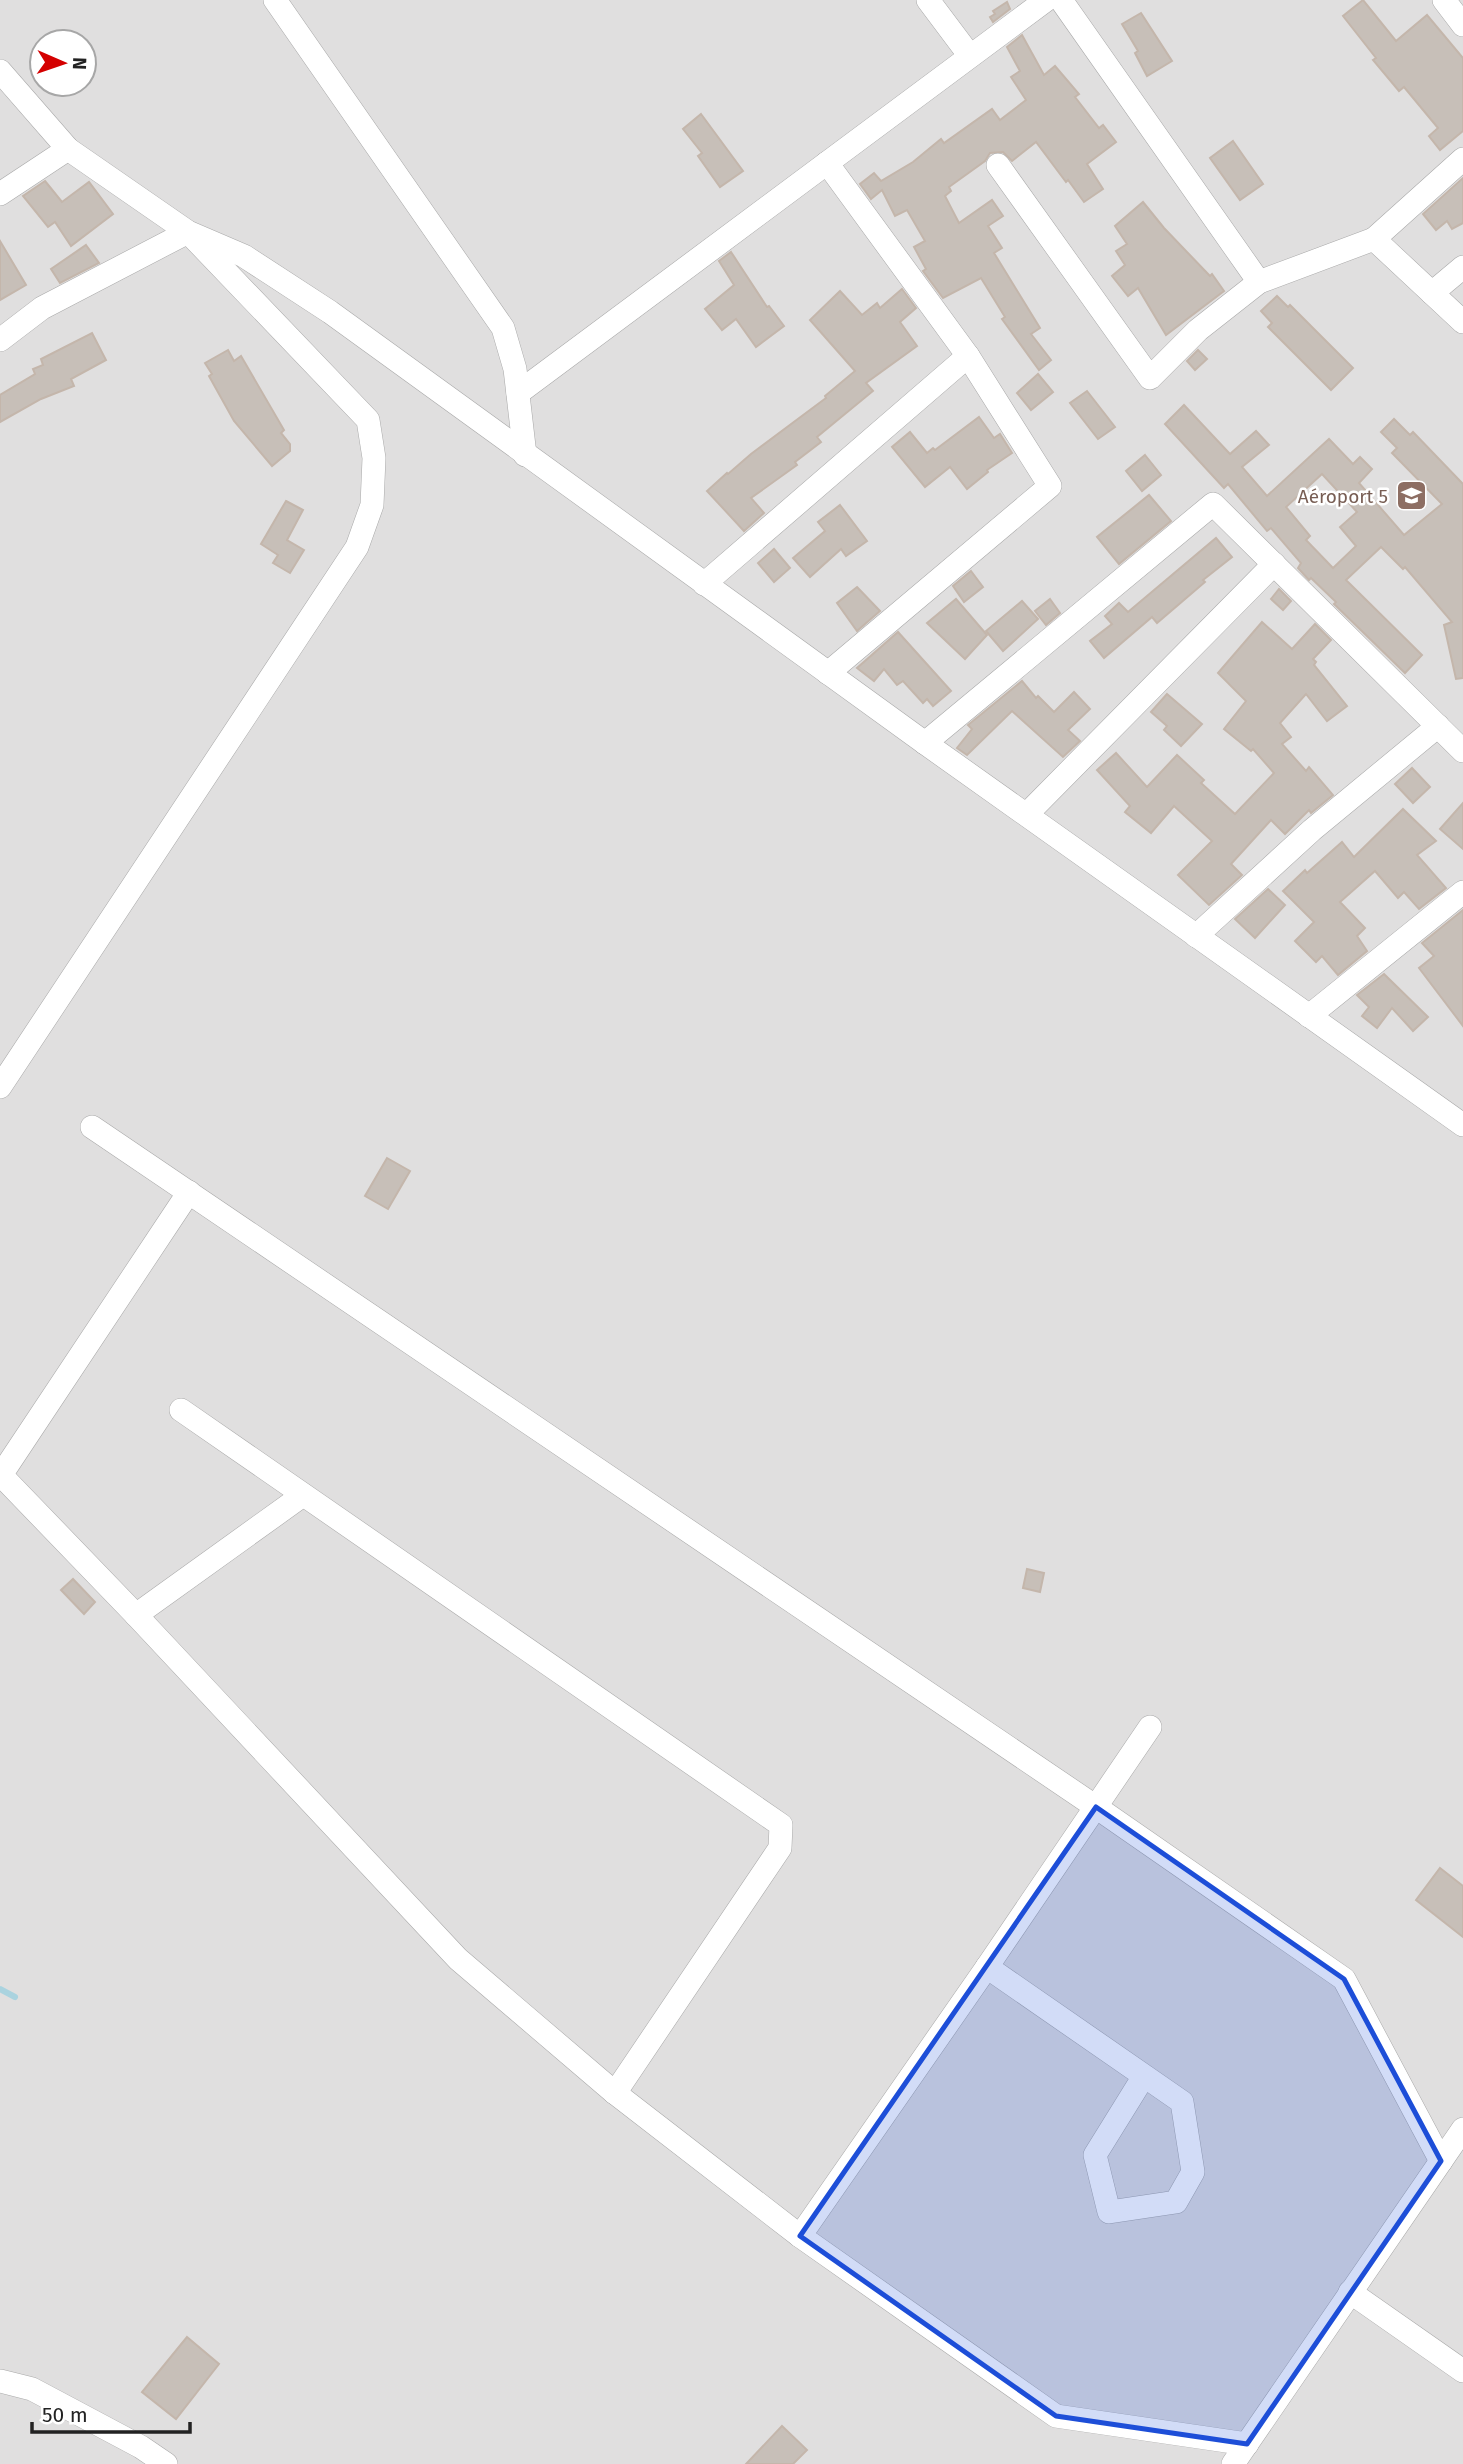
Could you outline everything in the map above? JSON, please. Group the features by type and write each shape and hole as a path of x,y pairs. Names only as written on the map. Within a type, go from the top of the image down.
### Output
{"street":[{"path":"275,0 503,328 515,369 525,455"},
{"path":"928,0 970,56"},
{"path":"518,393 1046,0"},
{"path":"1061,0 1259,282"},
{"path":"1444,0 1463,25"},
{"path":"4,82 68,149 188,232 244,256 330,312 925,743 1463,1125"},
{"path":"0,194 68,149"},
{"path":"998,166 1150,378 1198,330 1259,282 1374,239 1463,159"},
{"path":"827,163 968,356 1050,486 828,673"},
{"path":"0,340 42,308 188,232"},
{"path":"0,1087 357,547 372,505 374,458 368,420 188,232"},
{"path":"1374,239 1463,322"},
{"path":"1432,293 1463,267"},
{"path":"704,584 968,356"},
{"path":"925,743 1213,504 1463,751"},
{"path":"1027,814 1274,564"},
{"path":"1196,936 1312,830 1438,726"},
{"path":"1309,1016 1463,892"},
{"path":"92,1127 1096,1807 1344,1979 1441,2161"},
{"path":"189,1192 1,1475 457,1958 615,2094 800,2236 1056,2416 1247,2444"},
{"path":"181,1410 781,1825 780,1848 615,2094"},
{"path":"136,1615 303,1496"},
{"path":"800,2236 987,1968 1150,1727"},
{"path":"987,1968 1182,2102 1193,2172 1175,2202 1109,2212 1095,2155 1144,2076"},
{"path":"1233,2464 1463,2129"},
{"path":"1350,2292 1463,2371"},
{"path":"0,2381 32,2389 141,2447 166,2464"}],"highlighted area":[{"path":"1096,1807 1344,1979 1441,2161 1247,2444 1056,2416 800,2236"}],"shaded area":[{"path":"0,0 1463,0 1463,2464 0,2464"}],"building":[{"path":"1363,0 1396,41 1427,15 1463,58 1463,131 1440,150 1429,136 1438,128 1404,87 1399,91 1373,60 1376,58 1343,16"},
{"path":"1007,2 1010,9 993,22 990,17 995,14 993,11"},
{"path":"1141,13 1172,61 1147,76 1135,53 1138,51 1122,24"},
{"path":"1022,35 1044,75 1055,66 1079,94 1075,97 1099,128 1103,125 1116,142 1087,164 1103,189 1084,202 1036,142 1012,161 1003,152 990,153 985,161 949,187 951,191 945,196 959,223 992,200 1003,216 988,226 1002,248 994,253 1040,328 1031,334 1051,360 1039,370 1002,319 1005,317 981,278 943,298 923,271 926,269 914,247 925,241 907,210 895,216 882,190 871,199 860,184 874,173 881,181 913,162 941,139 944,143 992,109 1000,120 1026,100 1011,77 1020,71 1007,47"},
{"path":"701,114 743,171 720,187 698,156 702,153 683,129"},
{"path":"1233,141 1263,184 1240,200 1210,158"},
{"path":"1463,178 1463,223 1452,229 1447,221 1436,230 1423,214"},
{"path":"45,181 62,202 89,182 113,214 71,246 55,222 48,227 23,196"},
{"path":"1143,202 1210,276 1212,274 1224,291 1166,335 1138,288 1128,296 1112,276 1125,265 1116,251 1127,244 1115,226"},
{"path":"0,241 26,285 0,300"},
{"path":"86,245 99,263 60,283 51,269"},
{"path":"731,252 767,307 769,306 784,326 756,347 736,319 722,330 705,309 734,285 719,261"},
{"path":"902,289 916,308 900,322 917,346 866,383 873,391 817,437 821,442 795,462 797,465 751,498 764,513 744,531 707,491 826,398 825,396 855,371 810,320 840,291 862,315 877,303 880,308"},
{"path":"1277,296 1288,307 1290,305 1353,368 1331,390 1268,327 1272,323 1261,311"},
{"path":"92,333 106,360 71,379 74,386 41,399 0,422 0,395 35,374 33,369 43,365 41,359"},
{"path":"228,350 234,361 241,356 284,430 281,433 290,444 290,451 272,466 234,421 209,376 212,374 205,363"},
{"path":"1198,350 1207,359 1195,370 1187,361"},
{"path":"1038,374 1053,392 1031,410 1017,393"},
{"path":"1087,391 1115,427 1098,439 1070,403"},
{"path":"1184,405 1230,454 1256,431 1269,445 1242,467 1267,496 1329,439 1353,464 1360,457 1372,469 1359,483 1404,535 1442,504 1392,453 1397,448 1381,432 1394,419 1410,435 1413,432 1463,484 1463,678 1456,679 1444,625 1452,622 1405,567 1403,569 1381,547 1346,580 1422,655 1405,673 1334,604 1336,602 1311,578 1309,580 1298,568 1301,563 1271,528 1267,531 1228,484 1224,488 1165,424","holes":["1322,474 1357,512 1340,527 1356,546 1333,568 1306,540 1310,536 1286,507"]},
{"path":"979,417 994,438 1000,434 1012,453 987,470 988,472 967,489 950,467 925,487 892,447 910,432 927,453"},
{"path":"1145,455 1161,475 1142,491 1126,471"},
{"path":"1149,495 1171,521 1119,564 1097,537"},
{"path":"286,501 303,510 287,540 304,550 290,573 273,563 278,555 261,544"},
{"path":"840,505 867,541 846,556 841,549 810,577 793,558 825,531 818,522"},
{"path":"1216,538 1232,557 1157,623 1152,617 1104,658 1090,641 1112,624 1105,616 1119,603 1128,612"},
{"path":"774,549 790,568 774,582 758,563"},
{"path":"971,571 983,587 964,602 953,586"},
{"path":"857,587 880,611 857,631 837,603"},
{"path":"1279,589 1291,601 1283,610 1271,599"},
{"path":"956,599 987,635 965,659 927,623"},
{"path":"1050,599 1060,613 1046,625 1035,611"},
{"path":"1022,601 1038,619 1003,651 986,631"},
{"path":"1262,622 1292,649 1315,624 1331,640 1313,659 1316,662 1314,665 1347,706 1327,721 1306,694 1280,723 1291,737 1282,744 1306,771 1309,767 1333,795 1311,813 1309,810 1285,834 1271,820 1231,864 1242,875 1209,905 1178,875 1212,841 1174,806 1151,833 1125,812 1130,806 1097,770 1116,753 1147,787 1177,755 1204,780 1201,783 1235,814 1274,773 1253,749 1251,751 1224,729 1246,701 1218,673"},
{"path":"898,632 951,691 933,706 927,699 923,703 903,681 897,685 884,669 874,681 857,668"},
{"path":"1022,681 1036,698 1038,696 1054,712 1074,692 1090,709 1068,730 1080,741 1063,757 1012,711 967,755 957,748 972,729 968,725"},
{"path":"1167,694 1202,724 1181,746 1164,730 1167,726 1151,712"},
{"path":"1412,768 1430,787 1413,803 1395,784"},
{"path":"1463,803 1463,849 1440,829"},
{"path":"1403,809 1436,841 1417,855 1446,888 1419,909 1404,892 1398,898 1375,871 1340,902 1365,928 1357,936 1367,951 1338,975 1322,956 1316,962 1295,941 1314,922 1283,891 1342,842 1354,857"},
{"path":"1268,889 1285,905 1255,938 1235,919"},
{"path":"1463,910 1463,1026 1419,968 1434,956 1422,943"},
{"path":"1384,974 1428,1017 1413,1031 1392,1008 1377,1028 1362,1016 1369,1007 1357,995"},
{"path":"387,1158 410,1171 388,1209 365,1196"},
{"path":"1027,1569 1044,1573 1040,1592 1023,1588"},
{"path":"73,1579 95,1602 84,1614 61,1590"},
{"path":"1440,1868 1463,1886 1463,1937 1416,1900"},
{"path":"187,2337 219,2364 176,2419 142,2392"},
{"path":"782,2426 807,2450 793,2464 746,2464"}],"waterway":[{"path":"0,1989 15,1997"}],"place":[{"name":"Aéroport 5","path":"1411,496"}]}
